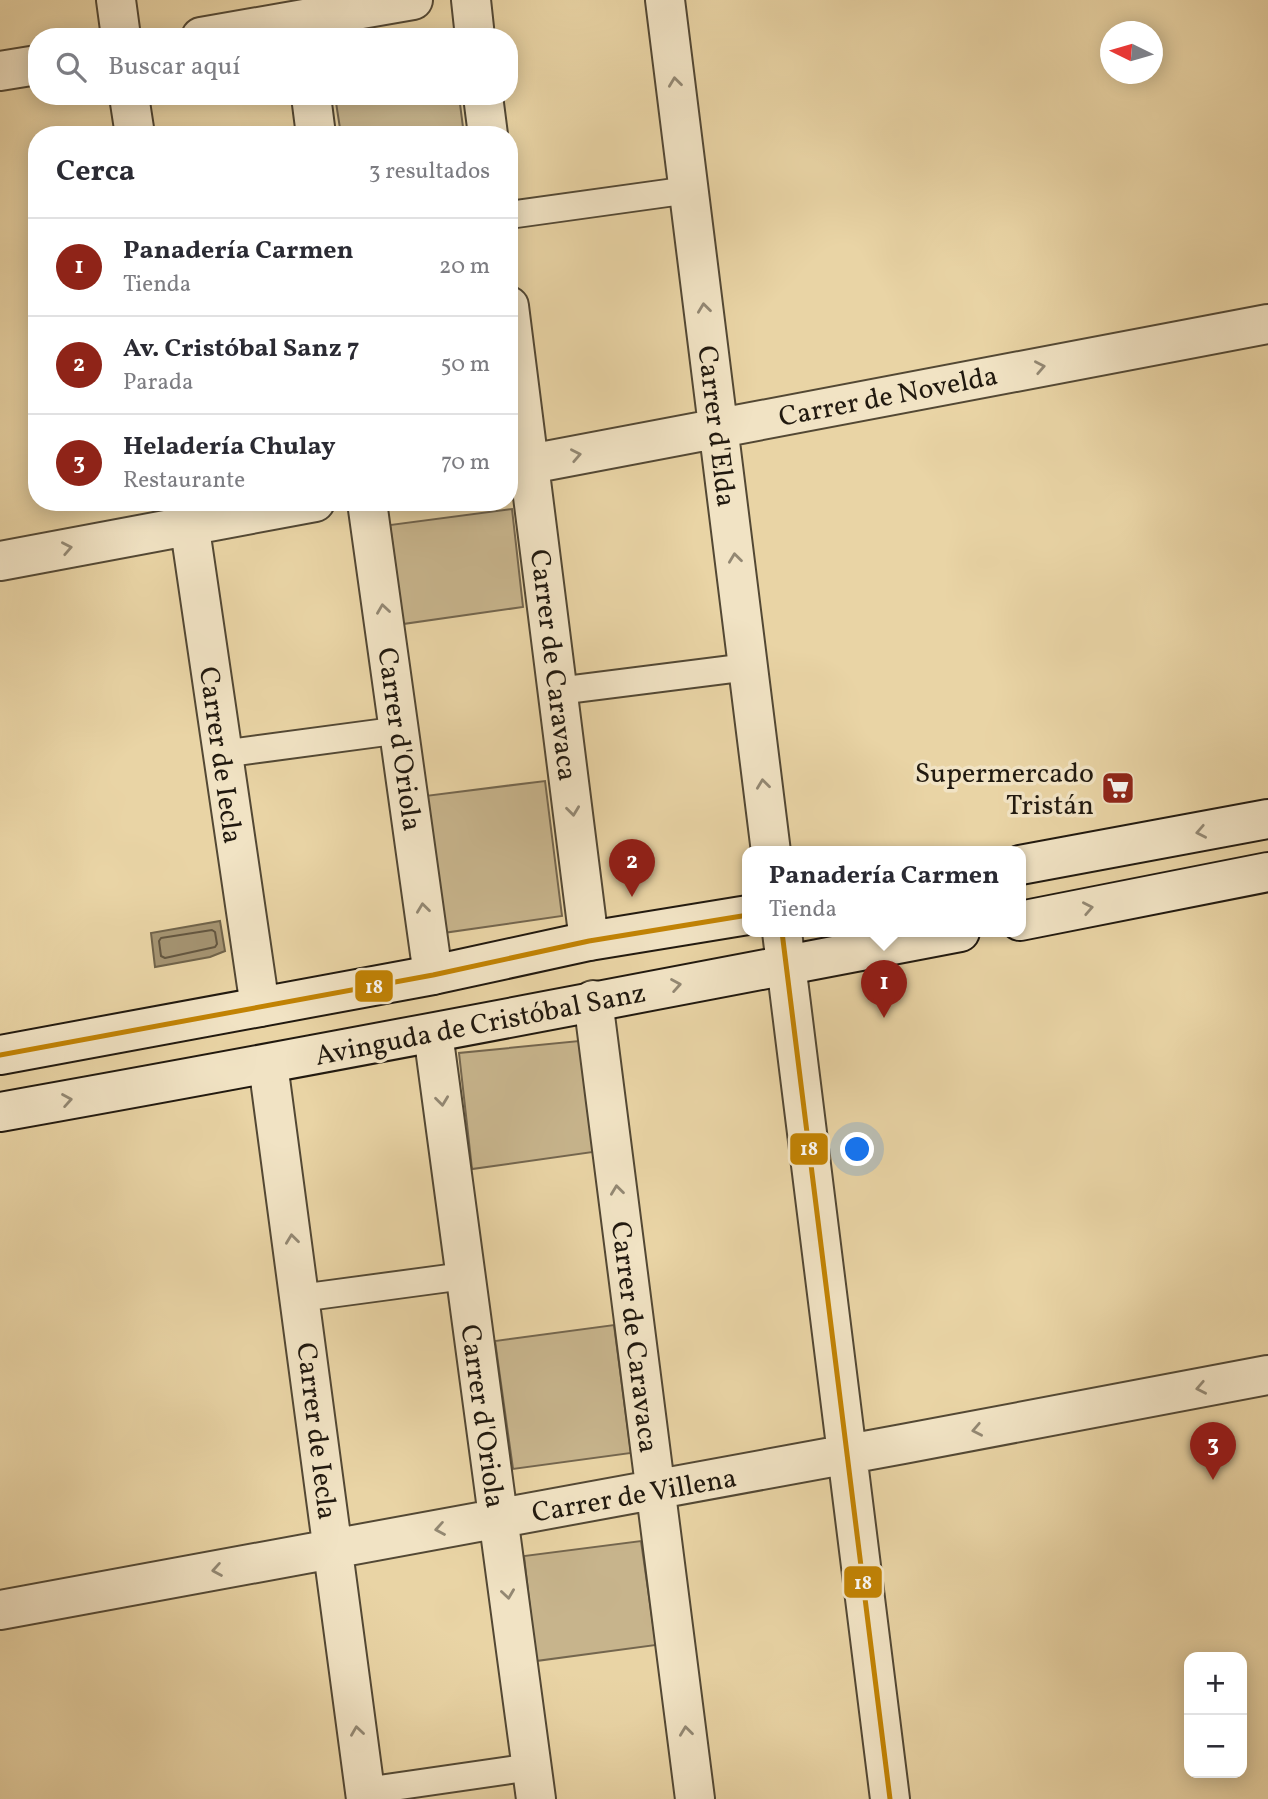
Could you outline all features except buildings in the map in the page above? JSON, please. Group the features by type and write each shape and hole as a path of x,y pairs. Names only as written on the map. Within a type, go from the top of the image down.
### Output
{"street":[{"path":"116,0 120,28"},
{"path":"252,28 413,0"},
{"path":"471,0 474,28"},
{"name":"Carrer d'Elda","path":"665,0 770,846"},
{"path":"0,71 28,66"},
{"path":"130,105 134,126"},
{"path":"312,105 315,126"},
{"path":"484,105 487,126"},
{"name":"Carrer de Novelda","path":"519,466 1268,324"},
{"name":"Carrer de Caravaca","path":"519,466 558,691 589,941"},
{"path":"0,561 188,514 220,511"},
{"name":"Carrer d'Oriola","path":"368,511 401,730 426,940 433,975"},
{"name":"Carrer de Iecla","path":"188,514 260,1007"},
{"path":"1026,864 1268,819"},
{"path":"1026,920 1268,872"},
{"name":"Avinguda de Cristóbal Sanz","path":"0,1055 433,975 589,941 742,916"},
{"name":"Avinguda de Cristóbal Sanz","path":"0,1112 433,1034 593,1000 784,949 908,937"},
{"path":"784,949 890,1799"},
{"name":"Carrer de Caravaca","path":"593,1000 695,1799"},
{"name":"Carrer d'Oriola","path":"433,1034 534,1783"},
{"name":"Carrer de Iecla","path":"268,1064 365,1795"},
{"name":"Carrer de Villena","path":"0,1609 847,1455 1268,1375"}],"lane":[{"path":"518,214 689,190"},
{"path":"558,691 748,667"},
{"path":"222,754 401,730"},
{"path":"300,1298 464,1276"},
{"path":"365,1795 534,1783"}],"shaded area":[{"path":"336,105 460,105 463,126 340,126"},
{"path":"512,511 523,607 403,624 390,525"},
{"path":"545,781 562,916 443,933 425,796"},
{"path":"579,1041 593,1152 472,1169 459,1053"},
{"path":"614,1325 631,1453 513,1469 495,1341"},
{"path":"641,1541 656,1645 536,1661 524,1556"}],"water":[{"path":"220,921 225,951 210,957 155,967 151,933"}],"transit line":[{"name":"18","path":"0,1055 433,975 589,941 742,916"},
{"name":"18","path":"783,937 890,1799"}],"place":[{"name":"Supermercado Tristán","path":"1118,788"},
{"name":"Av. Cristóbal Sanz 7","path":"632,897"},
{"name":"Panadería Carmen","path":"884,1018"},
{"name":"Heladería Chulay","path":"1213,1480"}]}
